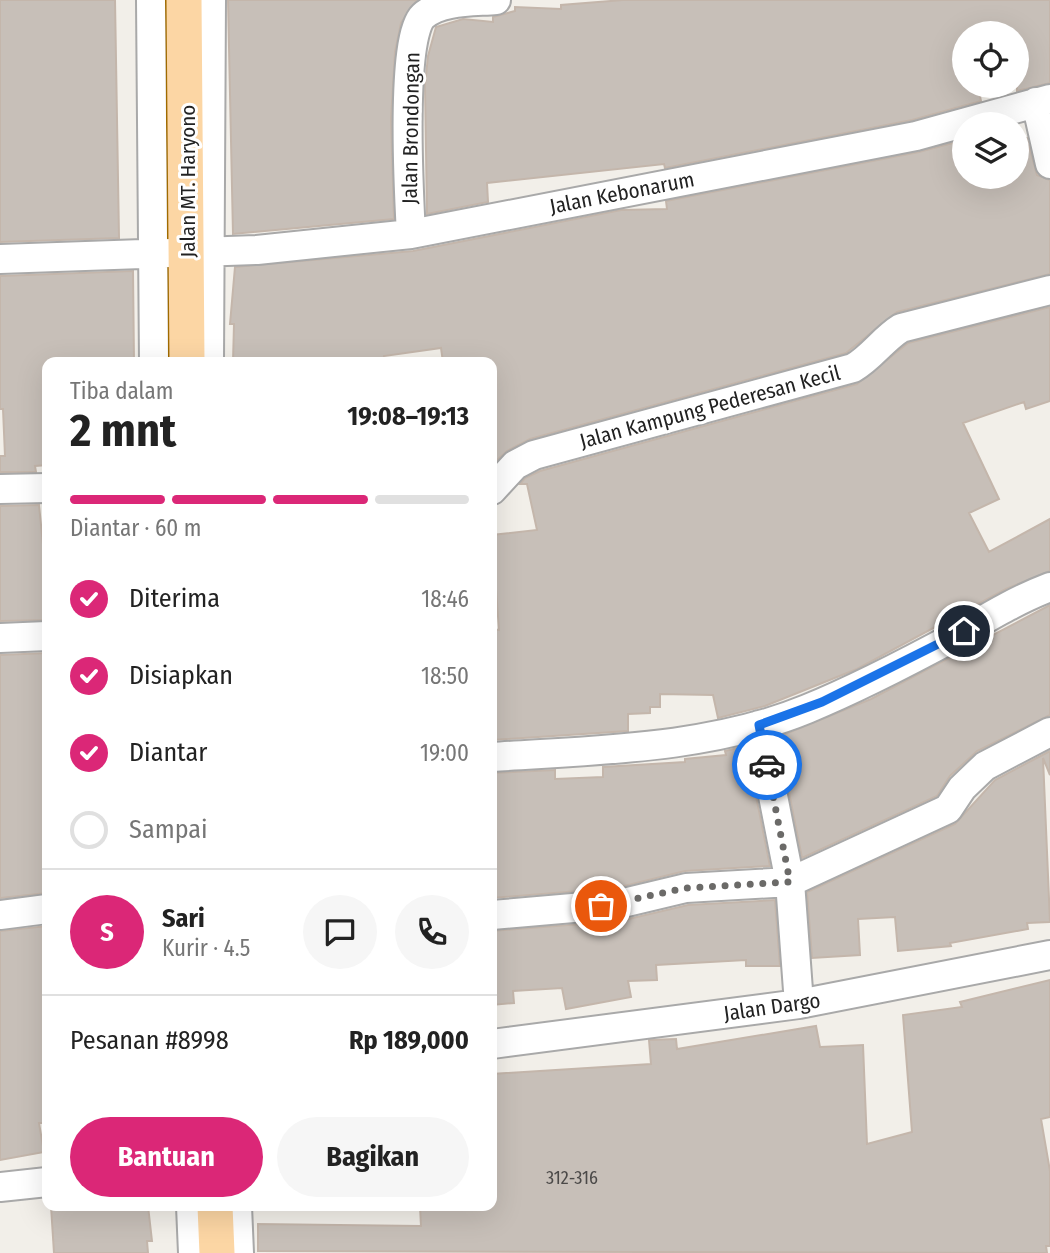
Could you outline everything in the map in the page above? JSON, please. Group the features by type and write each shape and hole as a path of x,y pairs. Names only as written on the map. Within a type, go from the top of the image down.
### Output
{"main road":[{"name":"Jalan MT. Haryono","path":"184,0 200,80 184,254 187,357"},
{"path":"215,1211 217,1253"}],"street":[{"path":"151,0 184,254 208,357"},
{"path":"200,80 211,0"},
{"name":"Jalan Brondongan","path":"411,234 408,164 413,38 421,18 431,10 445,5 496,0"},
{"path":"1043,101 1050,164"},
{"name":"Jalan Kebonarum","path":"0,259 184,254 411,234 916,136 1043,101"},
{"path":"155,357 184,254"},
{"name":"Jalan Kampung Pederesan Kecil","path":"497,484 515,465 534,455 853,368 901,328 1050,290"},
{"path":"0,489 42,488"},
{"path":"497,757 649,744 718,735 759,725 838,695 927,651 1015,600 1050,587"},
{"path":"0,638 42,636"},
{"path":"759,725 790,882 799,1004"},
{"path":"497,915 619,904 686,888 790,882 948,810 962,788 985,766 1050,733"},
{"path":"0,915 42,910"},
{"name":"Jalan Dargo","path":"497,1043 799,1004 1050,955"},
{"path":"0,1187 42,1183"},
{"path":"191,1211 193,1253"},
{"path":"237,1211 239,1253"}],"building":[{"path":"0,0 115,0 119,238 0,242"},
{"path":"228,0 417,0 401,23 395,52 391,119 394,219 233,234"},
{"path":"623,0 1050,0 1050,83 1029,88 1029,21 952,21 952,98 980,98 981,101 912,120 665,168 664,164 487,183 488,202 427,214 425,85 428,56 436,27 463,19 493,22 493,17 515,11 515,7 561,9 561,5"},
{"path":"952,143 952,189 1029,189 1029,145 1037,175 1050,180 1050,274 897,312 846,353 530,439 507,451 497,460 497,357 442,357 441,348 384,357 233,357 234,324 230,324 235,267 413,251 621,210 667,209 666,201"},
{"path":"133,271 134,357 42,357 42,465 35,466 36,472 0,472 0,456 5,456 3,409 0,409 0,276"},
{"path":"1050,307 1050,401 1026,409 1024,402 963,423 999,499 969,513 989,552 1050,519 1050,571 1006,589 857,669 765,706 718,718 713,695 660,694 660,707 650,707 650,713 628,714 628,731 497,740 497,534 537,530 527,484 520,484 525,478 540,471 857,384 908,343"},
{"path":"39,505 42,534 42,620 0,621 0,506"},
{"path":"1050,605 1050,715 977,751 950,776 937,796 802,858 778,737 871,699"},
{"path":"42,653 42,894 0,898 0,655"},
{"path":"746,746 770,866 685,871 616,888 497,898 497,773 555,770 555,779 603,777 603,767 685,762 685,759 726,755 725,751"},
{"path":"1050,751 1050,775 1043,758 1050,922 1027,923 1028,929 950,943 951,946 898,951 895,917 858,919 860,955 812,958 807,892 955,824 995,780"},
{"path":"775,900 780,966 746,966 746,960 656,965 657,980 628,981 631,997 566,1009 562,988 513,991 514,1003 497,1005 497,931 620,921 688,905"},
{"path":"42,927 42,1123 39,1123 42,1152 0,1160 0,931"},
{"path":"1050,980 1050,1117 1041,1119 1050,1171 1050,1246 1046,1246 1047,1253 258,1251 258,1224 421,1226 420,1211 497,1211 497,1074 651,1064 649,1040 676,1039 677,1049 816,1026 820,1047 863,1045 867,1144 912,1132 903,1015 962,1007 960,1002"},
{"path":"51,1211 149,1211 152,1241 147,1241 148,1253 54,1253"}],"way so far":[{"path":"601,906 686,888 790,882 767,765"}],"route":[{"path":"767,765 759,725 807,709 964,631"}]}
